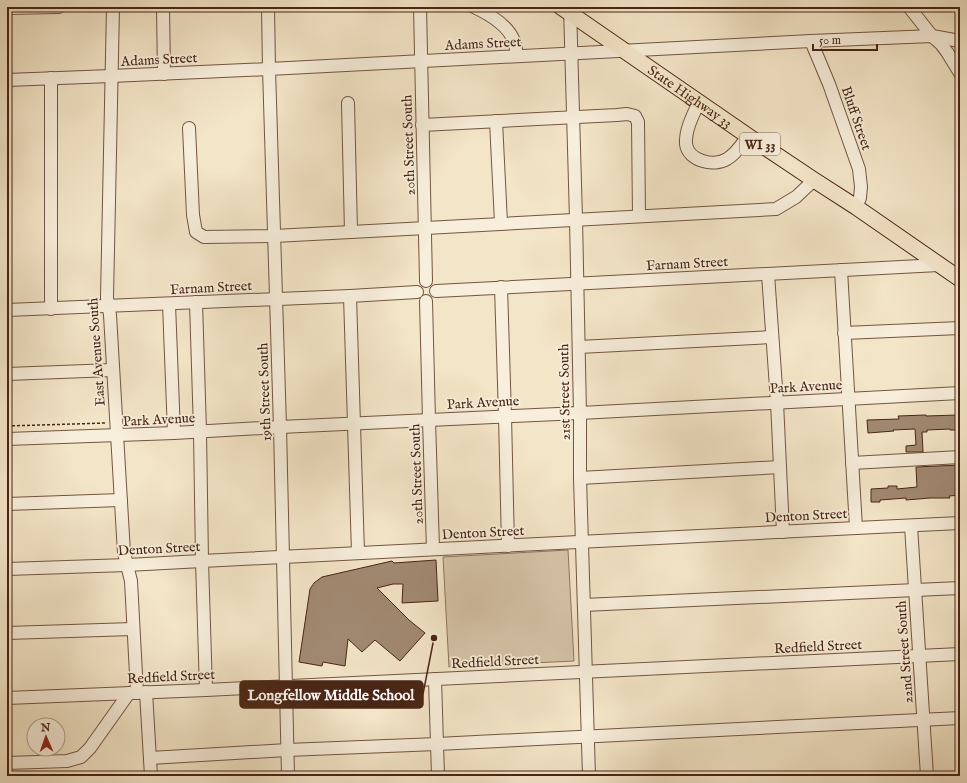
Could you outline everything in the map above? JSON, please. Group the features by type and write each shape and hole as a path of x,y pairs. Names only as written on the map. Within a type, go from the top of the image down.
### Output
{"main road":[{"name":"State Highway 33","path":"567,9 748,136 856,207 960,279"}],"street":[{"path":"7,8 59,7"},
{"name":"East Avenue South","path":"113,7 107,298 124,553 131,581 138,693 150,758 151,776"},
{"path":"163,7 164,74"},
{"name":"19th Street South","path":"268,7 288,776"},
{"name":"20th Street South","path":"420,7 426,281"},
{"path":"474,7 497,21 510,33 516,45 517,56"},
{"path":"909,7 932,36 941,44 960,73"},
{"name":"21st Street South","path":"567,9 571,54 576,219 580,478 589,776"},
{"name":"Adams Street","path":"7,80 164,74 932,36 960,41"},
{"name":"Bluff Street","path":"811,41 829,84 859,169 861,188 860,198 856,207"},
{"path":"51,78 51,309"},
{"path":"348,102 351,232"},
{"path":"699,102 691,120 687,136 686,146 692,155 698,159 708,162 721,162 731,156 748,136"},
{"path":"422,125 627,114 635,116 638,122 639,216"},
{"path":"496,121 501,223"},
{"path":"190,128 193,215 196,232 204,237 274,236 776,209 796,197 814,180"},
{"name":"Farnam Street","path":"436,291 938,265"},
{"path":"841,270 856,528"},
{"path":"768,274 777,402 783,532"},
{"path":"426,281 434,285 436,291 434,297 426,301 421,299 416,292 418,286 426,281"},
{"path":"501,287 508,546"},
{"name":"Farnam Street","path":"7,310 108,307 416,292"},
{"path":"350,296 358,553"},
{"name":"20th Street South","path":"426,301 433,549"},
{"path":"196,302 206,690"},
{"path":"169,304 174,433"},
{"path":"844,333 960,328"},
{"path":"578,347 772,337"},
{"path":"7,374 113,370"},
{"name":"Park Avenue","path":"7,439 117,436 960,393"},
{"path":"852,463 960,458"},
{"path":"580,478 780,467"},
{"path":"7,504 121,500"},
{"name":"Denton Street","path":"7,569 127,565 960,523"},
{"name":"22nd Street South","path":"911,526 927,776"},
{"path":"584,605 960,588"},
{"path":"7,633 134,630"},
{"name":"Redfield Street","path":"7,698 960,654"},
{"path":"435,679 438,776"},
{"path":"7,763 67,761 80,757 90,748 138,693"},
{"path":"150,758 287,750 960,718"}],"path":[{"path":"7,426 116,423"}],"shaded area":[{"path":"568,550 574,661 449,667 443,557"}],"building":[{"path":"958,415 959,430 927,430 927,432 922,432 923,452 906,452 906,446 916,445 915,429 868,433 867,420 899,419 898,416"},
{"path":"960,465 960,495 949,496 950,498 906,500 906,498 871,502 871,489 888,488 888,486 897,486 897,489 917,487 916,467"},
{"path":"436,560 438,601 402,603 403,584 393,584 377,588 409,620 425,633 400,661 375,640 362,652 348,639 345,666 323,662 322,666 299,662 310,589 314,583 322,577 392,561 394,563"}],"place":[{"name":"Longfellow Middle School","path":"434,638"}]}
